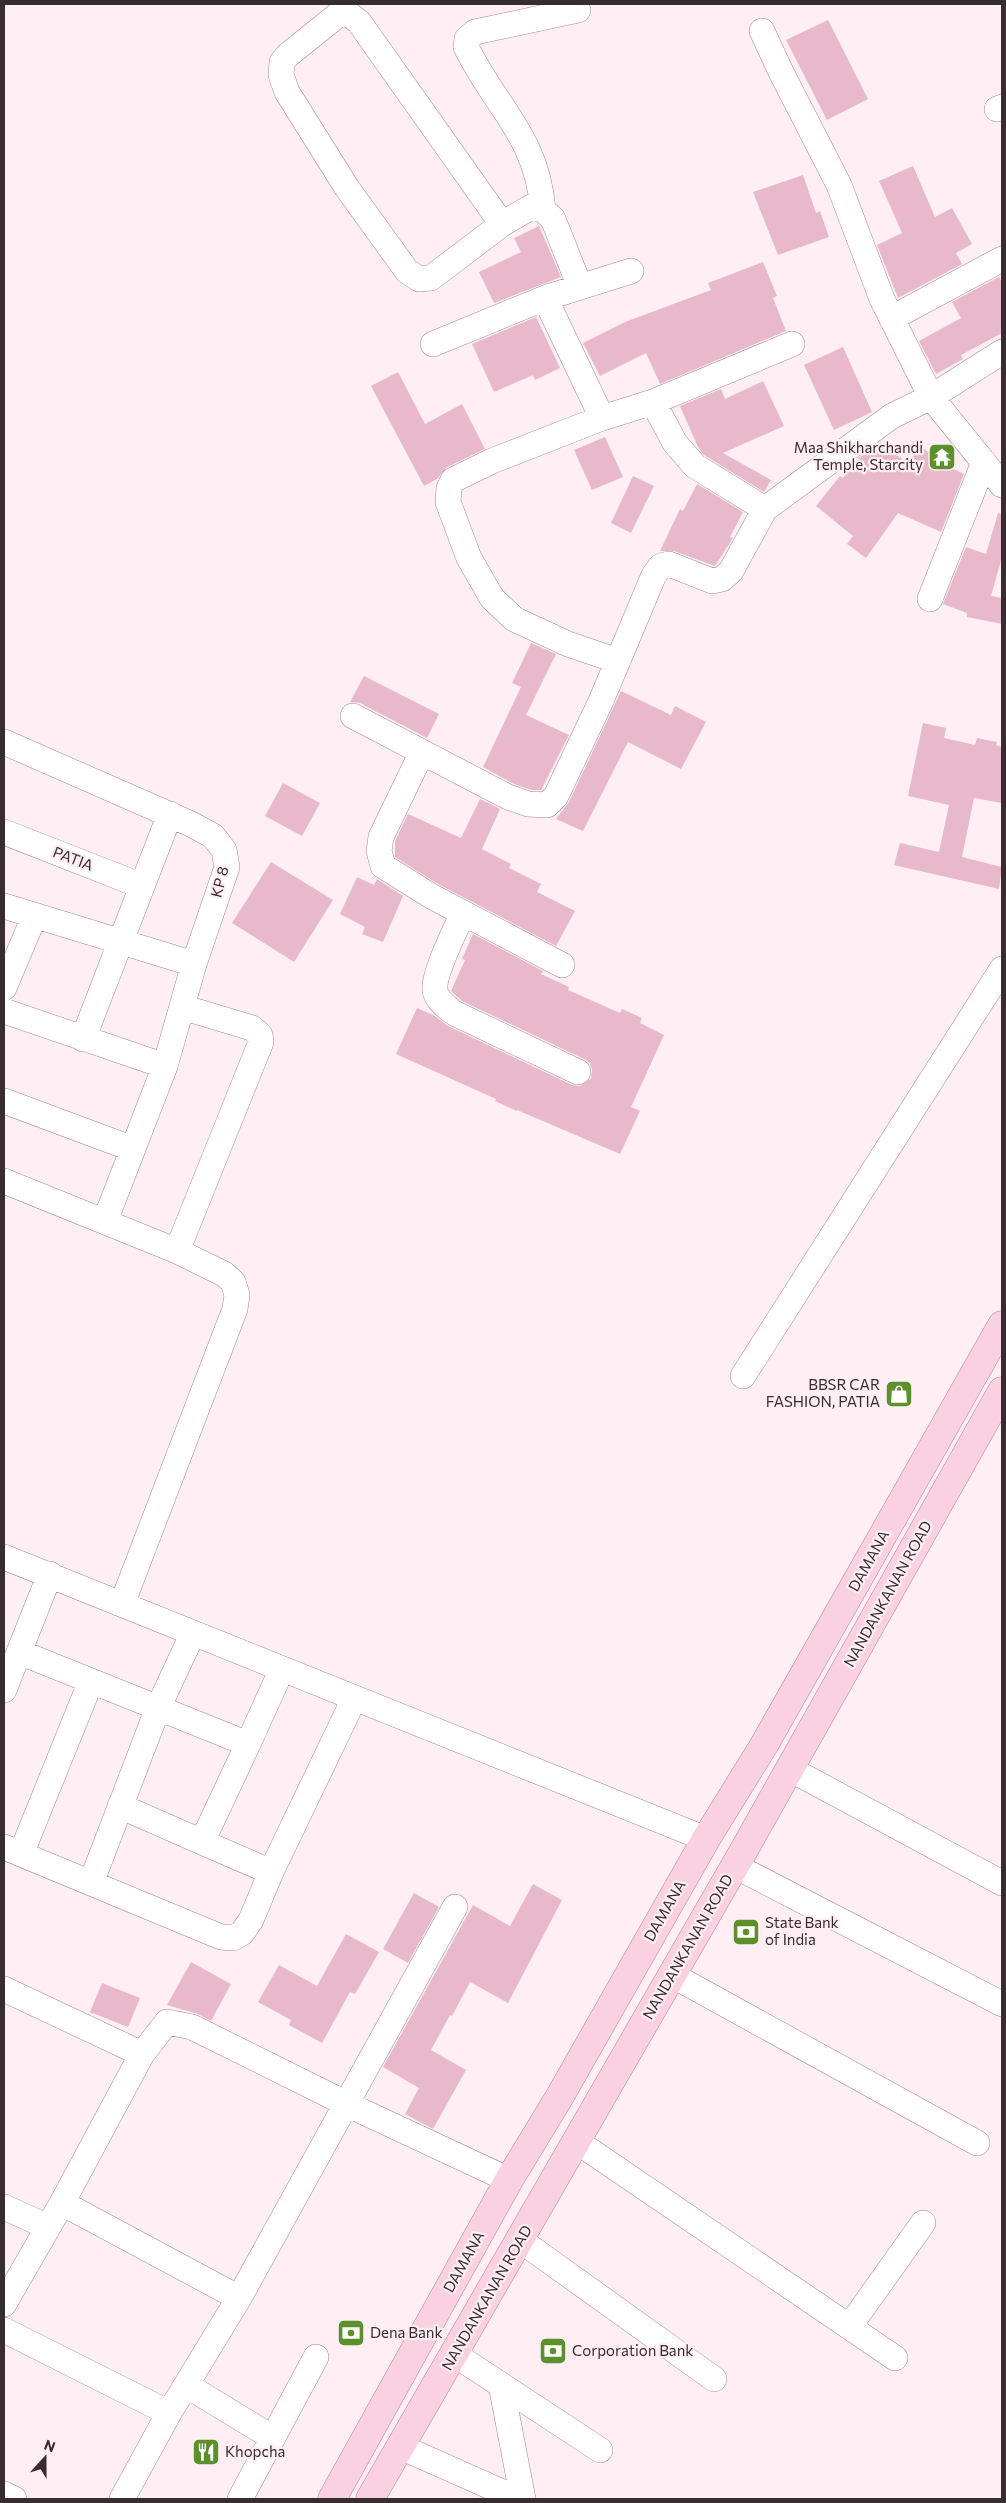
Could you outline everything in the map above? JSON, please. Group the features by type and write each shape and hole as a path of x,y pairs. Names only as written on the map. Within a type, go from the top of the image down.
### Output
{"main road":[{"name":"DAMANA","path":"332,2499 510,2180 569,2081 706,1839 764,1746 1002,1325"},
{"name":"NANDANKANAN ROAD","path":"370,2499 735,1866 1002,1391"},
{"path":"862,1572 891,1588"}],"street":[{"path":"543,210 538,176 518,128 466,47 467,39 475,32 578,10"},
{"path":"502,224 359,22 350,15 339,14 282,62 281,75 287,92 347,188 406,271 419,279 431,278 502,224 531,207 543,210 553,219 580,287"},
{"path":"762,31 839,185 892,318 931,397 1002,485"},
{"path":"892,318 1002,259"},
{"path":"433,344 545,298 630,272"},
{"path":"545,298 602,418"},
{"path":"618,660 568,644 514,618 492,598 468,558 448,502 449,488 453,480 492,461 602,418 653,402 792,344"},
{"path":"354,716 508,797 528,804 546,805 556,796 618,660 654,575 661,566 669,564 712,581 722,580 731,571 766,509 892,416 931,397 1002,352"},
{"path":"653,402 675,443 695,466 766,509"},
{"path":"930,599 984,462"},
{"name":"KP 8","path":"4,742 170,814 213,836 224,850 227,867 194,964 165,1066 105,1221"},
{"path":"422,752 381,837 379,850 383,866 407,883 562,965"},
{"path":"83,1038 170,814"},
{"name":"PATIA","path":"4,832 142,886"},
{"path":"4,906 34,917 194,964"},
{"path":"463,913 436,977 435,990 441,1002 454,1013 578,1072"},
{"path":"4,988 34,917"},
{"path":"743,1376 1002,970"},
{"path":"177,1251 261,1042 260,1036 252,1028 182,1006"},
{"path":"4,1011 165,1066"},
{"path":"4,1101 133,1149"},
{"path":"4,1181 177,1251 224,1274 233,1282 237,1295 235,1309 122,1604"},
{"path":"4,1557 706,1839"},
{"path":"4,1690 50,1574"},
{"path":"91,1883 158,1708 194,1633"},
{"path":"19,1652 248,1744"},
{"path":"202,1842 282,1669"},
{"path":"90,1681 12,1850 221,1937 234,1938 242,1933 251,1920 271,1872 354,1699"},
{"path":"790,1769 1002,1883"},
{"path":"120,1806 271,1872"},
{"path":"735,1866 1002,2004"},
{"path":"122,2499 169,2413 239,2298 455,1907"},
{"path":"672,1975 977,2143"},
{"path":"4,1989 142,2054"},
{"path":"4,2304 62,2203 142,2054 167,2022 192,2026 347,2104 510,2180"},
{"path":"576,2142 895,2358"},
{"path":"62,2203 239,2298"},
{"path":"4,2207 48,2226"},
{"path":"849,2327 923,2223"},
{"path":"520,2240 714,2379"},
{"path":"4,2330 169,2413"},
{"path":"454,2354 600,2450"},
{"path":"240,2499 316,2357"},
{"path":"186,2385 273,2438"},
{"path":"501,2385 523,2499"},
{"path":"401,2447 518,2499"},
{"path":"4,2494 14,2499"}],"building":[{"path":"828,20 868,99 827,120 786,40"},
{"path":"913,166 935,217 952,208 972,244 956,253 962,264 898,298 877,245 902,233 879,181"},
{"path":"803,175 816,213 820,211 829,237 778,255 753,192"},
{"path":"539,226 561,277 494,303 479,272 521,252 514,238"},
{"path":"763,262 777,296 773,298 786,331 660,384 646,353 600,376 583,343 625,322 711,290 708,283"},
{"path":"999,277 1002,282 1002,333 961,355 963,359 936,374 919,341 961,318 952,302"},
{"path":"536,317 560,368 535,380 533,375 494,392 472,344"},
{"path":"843,347 872,412 834,430 804,365"},
{"path":"398,372 425,424 462,404 485,449 447,467 437,479 424,486 371,386"},
{"path":"763,381 784,426 723,453 771,480 764,492 704,455 698,447 680,406 721,389 725,399"},
{"path":"605,437 623,477 592,490 574,450"},
{"path":"881,442 908,464 920,446 947,466 964,474 941,532 898,513 866,558 847,544 853,536 816,506 840,476 843,478 860,457"},
{"path":"633,476 654,486 631,533 611,523"},
{"path":"697,484 743,512 730,537 733,538 715,566 674,551 660,551 680,509 683,511"},
{"path":"998,513 1002,514 1002,557 991,596 1002,598 1002,624 967,617 967,613 943,604 966,547 986,554"},
{"path":"531,643 556,654 526,715 569,735 541,790 531,790 514,784 483,767 521,687 512,683"},
{"path":"364,676 439,714 427,738 360,703 350,702"},
{"path":"621,691 671,715 675,706 706,722 681,769 628,742 583,831 556,819 569,802"},
{"path":"923,723 946,728 944,738 975,745 977,738 997,742 996,745 1002,747 1002,803 974,798 962,857 1002,867 999,889 894,865 900,843 939,852 949,805 908,796"},
{"path":"283,783 320,803 302,836 265,816"},
{"path":"480,799 500,809 482,849 511,864 509,868 541,884 537,892 575,911 556,946 438,884 395,857 395,841 408,814 461,838"},
{"path":"271,862 333,900 294,962 232,923"},
{"path":"357,877 374,885 377,879 403,896 383,942 362,934 365,927 340,914"},
{"path":"473,934 543,971 541,974 569,987 568,990 620,1013 622,1009 642,1018 640,1023 664,1035 631,1107 640,1111 620,1154 517,1111 495,1101 496,1099 396,1054 417,1008 435,1016 448,1026 572,1085 580,1086 591,1079 592,1070 590,1063 584,1059 462,1001 451,991 465,960 462,959"},
{"path":"533,1884 562,1900 508,2003 470,1982 452,2016 450,2015 431,2050 466,2070 433,2129 405,2114 419,2088 383,2067 473,1905 510,1926"},
{"path":"414,1893 439,1907 408,1963 383,1949"},
{"path":"346,1934 379,1952 355,1994 350,1992 322,2043 289,2025 291,2020 258,2002 279,1965 317,1986"},
{"path":"191,1962 231,1984 211,2021 198,2014 167,2005"},
{"path":"102,1983 140,1998 128,2027 90,2012"}],"place":[{"name":"Maa Shikharchandi Temple, Starcity","path":"942,457"},
{"name":"BBSR CAR FASHION, PATIA","path":"899,1394"},
{"name":"State Bank of India","path":"746,1932"},
{"name":"Dena Bank","path":"351,2333"},
{"name":"Corporation Bank","path":"553,2351"},
{"name":"Khopcha","path":"206,2452"}]}
